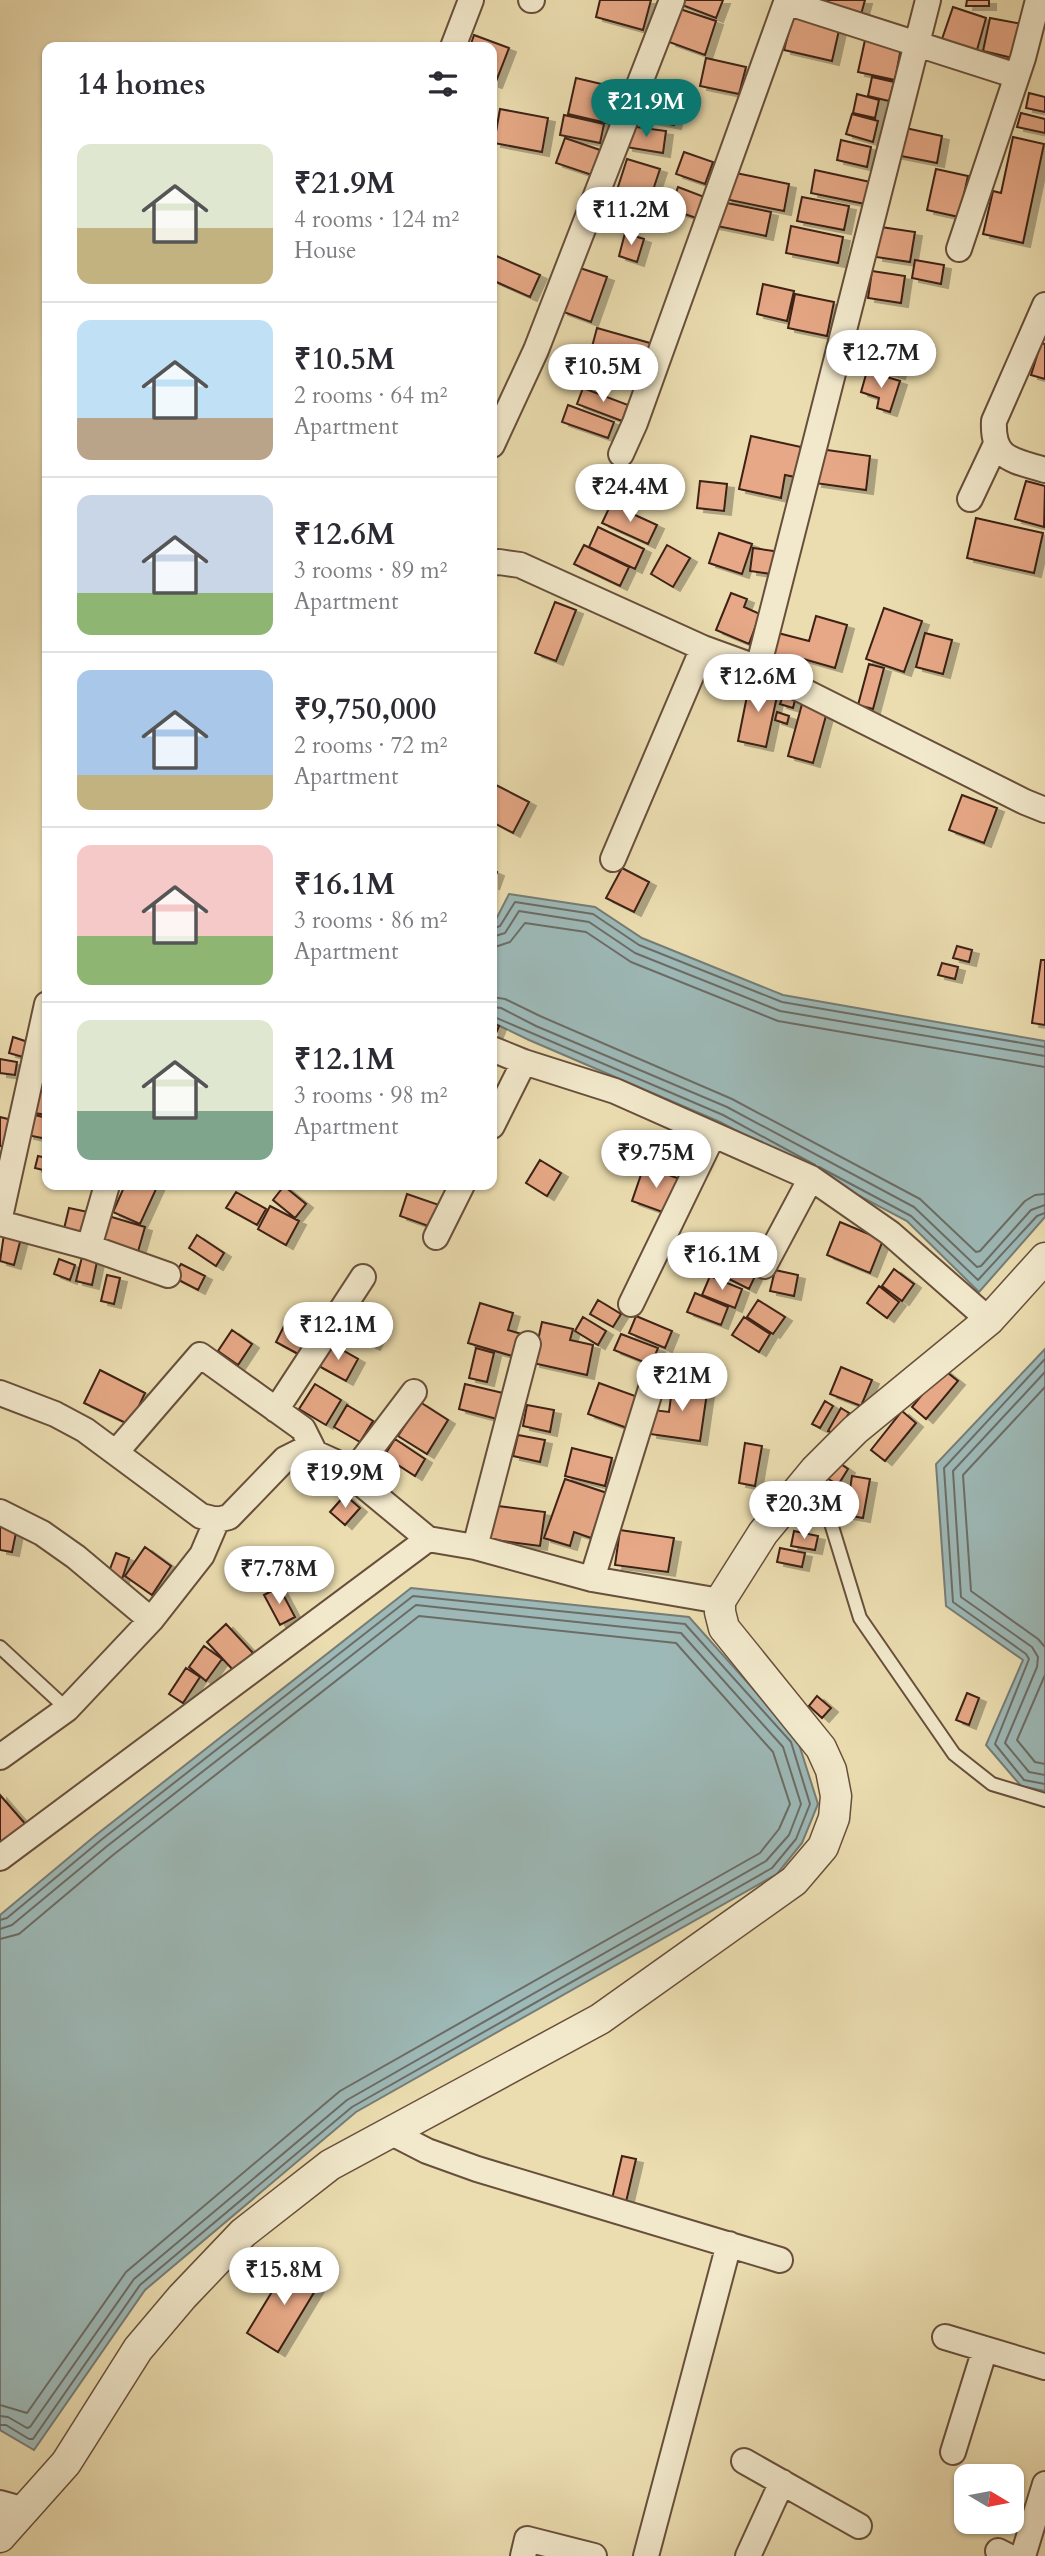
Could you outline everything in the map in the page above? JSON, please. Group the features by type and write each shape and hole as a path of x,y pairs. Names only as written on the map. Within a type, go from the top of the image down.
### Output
{"street":[{"path":"455,42 471,0"},
{"path":"497,434 536,350 672,0"},
{"path":"758,668 928,0"},
{"path":"959,249 1017,76 1038,0"},
{"path":"621,454 635,423 787,1 915,45 1017,76"},
{"path":"970,499 995,446 994,421 1045,305"},
{"path":"995,446 1013,459 1045,470"},
{"path":"497,562 520,565 703,648 758,668 1025,803 1045,810"},
{"path":"613,859 703,648"},
{"path":"497,1051 615,1091 811,1178 890,1233 989,1320"},
{"path":"0,1217 40,1073 42,1053"},
{"path":"497,1116 524,1062"},
{"path":"631,1304 713,1135"},
{"path":"764,1266 811,1178"},
{"path":"89,1247 106,1190"},
{"path":"436,1237 460,1190"},
{"path":"0,1223 89,1247 169,1275"},
{"path":"0,2537 13,2506 65,2463 138,2349 181,2298 243,2233 330,2165 600,2019 794,1881 823,1847 834,1818 836,1796 831,1770 821,1748 724,1628 720,1601 764,1533 815,1470 855,1430 989,1320 1045,1258"},
{"path":"276,1410 363,1277"},
{"path":"475,1548 528,1344"},
{"path":"117,1451 200,1355 303,1429 315,1453"},
{"path":"592,1579 653,1382"},
{"path":"0,1392 85,1430 117,1451 201,1516 217,1520 229,1517 285,1459 299,1452 315,1453 335,1462 428,1539 475,1548 592,1579 720,1601"},
{"path":"351,1475 414,1392"},
{"path":"0,1512 42,1533 76,1557 151,1620"},
{"path":"0,1757 67,1709 151,1620 202,1555 217,1520"},
{"path":"0,1858 428,1539"},
{"path":"390,2132 428,2151 477,2169 780,2260"},
{"path":"646,2556 729,2244"},
{"path":"945,2337 1045,2367"},
{"path":"953,2452 985,2349"},
{"path":"744,2461 859,2526"},
{"path":"748,2556 782,2482"},
{"path":"1023,2556 1045,2484"},
{"path":"523,2556 527,2539 594,2556"}],"lane":[{"path":"815,1470 860,1618 875,1641 954,1754 992,1784 1045,1800"},
{"path":"0,1647 67,1709"}],"water":[{"path":"509,894 595,907 642,938 783,995 1045,1041 1045,1217 979,1292 907,1221 720,1122 497,1024 497,917"},
{"path":"1045,1349 1045,1791 1021,1786 986,1745 1023,1660 946,1606 936,1464"},
{"path":"411,1588 689,1617 797,1738 818,1804 802,1843 777,1874 356,2112 145,2290 34,2450 0,2430 0,1915 96,1835"}],"building":[{"path":"600,0 651,0 643,30 596,17"},
{"path":"678,0 723,0 716,18 677,3"},
{"path":"809,0 865,0 860,18"},
{"path":"967,0 989,0 989,6 966,6"},
{"path":"953,7 986,18 977,50 942,39"},
{"path":"680,9 716,21 705,55 669,42"},
{"path":"793,15 840,26 832,61 784,50"},
{"path":"990,18 1028,25 1021,60 983,51"},
{"path":"474,35 493,42 472,42"},
{"path":"865,40 901,48 895,80 858,72"},
{"path":"497,44 509,48 497,79"},
{"path":"706,58 746,67 739,94 700,86"},
{"path":"872,77 894,82 889,101 868,96"},
{"path":"576,78 610,86 606,105 615,107 611,124 568,114"},
{"path":"650,90 680,97 674,125 644,119"},
{"path":"1029,93 1045,97 1045,112 1026,108"},
{"path":"857,94 879,100 875,118 853,113"},
{"path":"500,109 548,118 542,152 497,144"},
{"path":"1021,113 1045,119 1045,133 1017,127"},
{"path":"852,114 878,121 873,142 846,134"},
{"path":"564,115 604,124 600,143 560,135"},
{"path":"629,126 666,131 663,153 626,147"},
{"path":"901,127 942,136 937,163 896,155"},
{"path":"1013,137 1044,144 1023,243 983,234 993,191 1001,193"},
{"path":"565,138 603,151 595,176 556,163"},
{"path":"841,140 871,147 867,167 837,160"},
{"path":"684,152 713,162 705,184 676,174"},
{"path":"627,159 660,169 641,226 604,214 612,189 617,190"},
{"path":"936,169 968,176 959,217 927,210"},
{"path":"815,170 875,183 870,205 811,193"},
{"path":"731,172 789,184 784,211 725,199"},
{"path":"678,187 707,198 699,219 670,209"},
{"path":"802,197 849,206 844,230 797,221"},
{"path":"717,201 771,212 766,236 712,225"},
{"path":"791,226 843,237 838,263 786,253"},
{"path":"881,227 915,232 910,262 876,257"},
{"path":"625,233 644,239 637,262 619,256"},
{"path":"497,256 540,275 530,297 497,282"},
{"path":"915,260 944,265 941,284 912,278"},
{"path":"577,267 607,277 591,322 561,311"},
{"path":"872,271 905,276 901,303 868,298"},
{"path":"763,284 794,291 787,321 757,314"},
{"path":"795,294 834,302 827,336 788,328"},
{"path":"597,328 657,345 649,375 589,358"},
{"path":"875,334 908,344 898,375 884,371 887,361 869,355"},
{"path":"1041,343 1045,344 1045,379 1031,375"},
{"path":"867,371 900,381 890,412 877,408 879,398 861,392"},
{"path":"583,388 628,405 622,421 577,404"},
{"path":"568,405 614,422 608,438 562,422"},
{"path":"751,436 801,447 795,477 785,475 781,498 739,489"},
{"path":"820,449 870,456 866,490 815,483"},
{"path":"700,481 727,484 724,511 697,508"},
{"path":"1026,481 1045,486 1044,527 1015,519"},
{"path":"611,504 657,525 648,544 602,523"},
{"path":"976,518 1043,533 1034,573 967,558"},
{"path":"598,527 644,549 635,569 589,547"},
{"path":"719,533 752,544 742,574 709,563"},
{"path":"584,545 629,567 620,586 574,564"},
{"path":"667,545 690,558 673,587 651,574"},
{"path":"753,548 781,552 778,575 750,571"},
{"path":"731,593 747,599 744,607 760,614 749,644 716,630"},
{"path":"555,602 576,610 556,661 535,653"},
{"path":"884,608 922,621 904,672 866,659"},
{"path":"816,616 847,625 835,668 800,658 795,673 769,665 778,633 809,641"},
{"path":"925,633 952,640 943,674 916,667"},
{"path":"869,664 884,668 873,709 858,705"},
{"path":"750,681 779,687 766,747 738,741"},
{"path":"783,696 795,700 793,708 780,704"},
{"path":"802,704 827,712 813,763 788,756"},
{"path":"777,712 789,716 787,724 775,720"},
{"path":"497,786 529,802 513,833 497,825"},
{"path":"962,795 997,808 984,843 949,830"},
{"path":"622,868 649,882 634,912 606,898"},
{"path":"957,946 972,950 969,962 953,958"},
{"path":"1041,960 1045,960 1045,1025 1032,1023"},
{"path":"942,963 958,967 955,979 938,975"},
{"path":"13,1037 28,1042 23,1057 9,1053"},
{"path":"0,1059 17,1062 15,1075 0,1073"},
{"path":"33,1090 42,1092 42,1114 28,1112"},
{"path":"31,1114 42,1117 42,1138 27,1135"},
{"path":"0,1117 12,1120 5,1147 0,1146"},
{"path":"656,1132 699,1140 694,1164 651,1155"},
{"path":"38,1156 42,1157 42,1170 35,1168"},
{"path":"540,1160 561,1173 547,1196 526,1183"},
{"path":"644,1166 680,1179 668,1214 632,1201"},
{"path":"123,1190 156,1190 140,1224 113,1212"},
{"path":"281,1190 289,1190 306,1204 295,1218 273,1200"},
{"path":"236,1192 266,1209 257,1225 226,1208"},
{"path":"407,1194 442,1206 434,1228 400,1216"},
{"path":"270,1206 299,1221 286,1245 258,1229"},
{"path":"69,1208 88,1212 81,1241 62,1237"},
{"path":"105,1215 145,1227 137,1255 97,1243"},
{"path":"840,1222 883,1240 870,1273 827,1255"},
{"path":"4,1234 21,1238 14,1265 0,1261"},
{"path":"197,1235 224,1253 216,1266 189,1248"},
{"path":"727,1239 764,1257 749,1289 729,1279 737,1261 720,1253"},
{"path":"83,1253 98,1257 92,1285 76,1281"},
{"path":"59,1259 75,1265 70,1280 54,1274"},
{"path":"181,1264 205,1276 198,1290 173,1277"},
{"path":"894,1269 914,1284 902,1301 882,1286"},
{"path":"775,1270 798,1275 794,1296 770,1291"},
{"path":"107,1275 120,1278 114,1304 101,1301"},
{"path":"710,1276 742,1289 735,1308 702,1295"},
{"path":"879,1286 899,1302 887,1318 867,1303"},
{"path":"695,1293 728,1307 721,1325 687,1312"},
{"path":"598,1300 621,1314 613,1327 590,1314"},
{"path":"758,1300 785,1317 773,1334 747,1317"},
{"path":"480,1303 513,1313 508,1330 525,1335 519,1358 468,1343"},
{"path":"291,1312 315,1324 300,1355 276,1342"},
{"path":"357,1313 383,1327 373,1346 347,1333"},
{"path":"636,1316 672,1331 665,1348 629,1333"},
{"path":"583,1317 606,1331 598,1345 575,1331"},
{"path":"744,1317 770,1334 759,1352 732,1335"},
{"path":"542,1322 573,1329 570,1340 593,1345 587,1375 533,1363"},
{"path":"232,1330 252,1344 238,1365 218,1351"},
{"path":"621,1334 658,1348 651,1365 614,1350"},
{"path":"330,1343 358,1359 346,1381 317,1365"},
{"path":"476,1348 494,1353 487,1382 469,1378"},
{"path":"841,1367 872,1380 861,1406 830,1394"},
{"path":"943,1369 958,1381 926,1419 912,1407"},
{"path":"100,1370 145,1393 130,1425 84,1403"},
{"path":"673,1381 708,1386 700,1441 650,1434 653,1410 669,1412"},
{"path":"599,1383 638,1397 627,1428 588,1414"},
{"path":"315,1384 341,1400 326,1425 299,1409"},
{"path":"465,1384 503,1393 497,1419 459,1409"},
{"path":"825,1401 833,1406 820,1428 812,1424"},
{"path":"420,1402 448,1420 427,1454 398,1436"},
{"path":"347,1405 373,1421 360,1442 334,1427"},
{"path":"527,1405 554,1410 550,1432 523,1426"},
{"path":"841,1408 849,1413 836,1435 828,1431"},
{"path":"902,1411 916,1423 885,1461 871,1450"},
{"path":"518,1435 545,1440 540,1462 513,1456"},
{"path":"395,1439 425,1459 415,1476 384,1456"},
{"path":"745,1443 762,1446 755,1486 739,1483"},
{"path":"572,1448 612,1458 605,1486 565,1476"},
{"path":"838,1462 848,1469 838,1485 827,1478"},
{"path":"852,1476 870,1479 863,1518 846,1515"},
{"path":"565,1479 607,1493 591,1538 574,1532 570,1546 544,1538"},
{"path":"838,1488 847,1492 838,1512 829,1507"},
{"path":"345,1495 360,1508 345,1525 330,1512"},
{"path":"808,1497 818,1504 807,1521 797,1514"},
{"path":"490,1505 545,1512 540,1546 486,1539"},
{"path":"0,1524 17,1528 12,1552 0,1550"},
{"path":"620,1530 674,1538 668,1572 615,1565"},
{"path":"794,1531 818,1536 815,1550 791,1546"},
{"path":"145,1547 171,1566 152,1595 125,1576"},
{"path":"780,1548 805,1553 802,1567 777,1562"},
{"path":"116,1553 129,1558 121,1582 107,1577"},
{"path":"279,1587 295,1617 280,1625 264,1595"},
{"path":"226,1624 253,1653 234,1671 207,1642"},
{"path":"204,1646 222,1659 206,1681 189,1667"},
{"path":"186,1668 200,1677 183,1703 169,1694"},
{"path":"967,1693 979,1698 969,1725 956,1720"},
{"path":"817,1696 831,1708 822,1718 809,1706"},
{"path":"0,1795 28,1827 6,1847 0,1840"},
{"path":"622,2156 636,2159 626,2202 612,2199"},
{"path":"290,2262 321,2281 278,2352 247,2333"}]}
